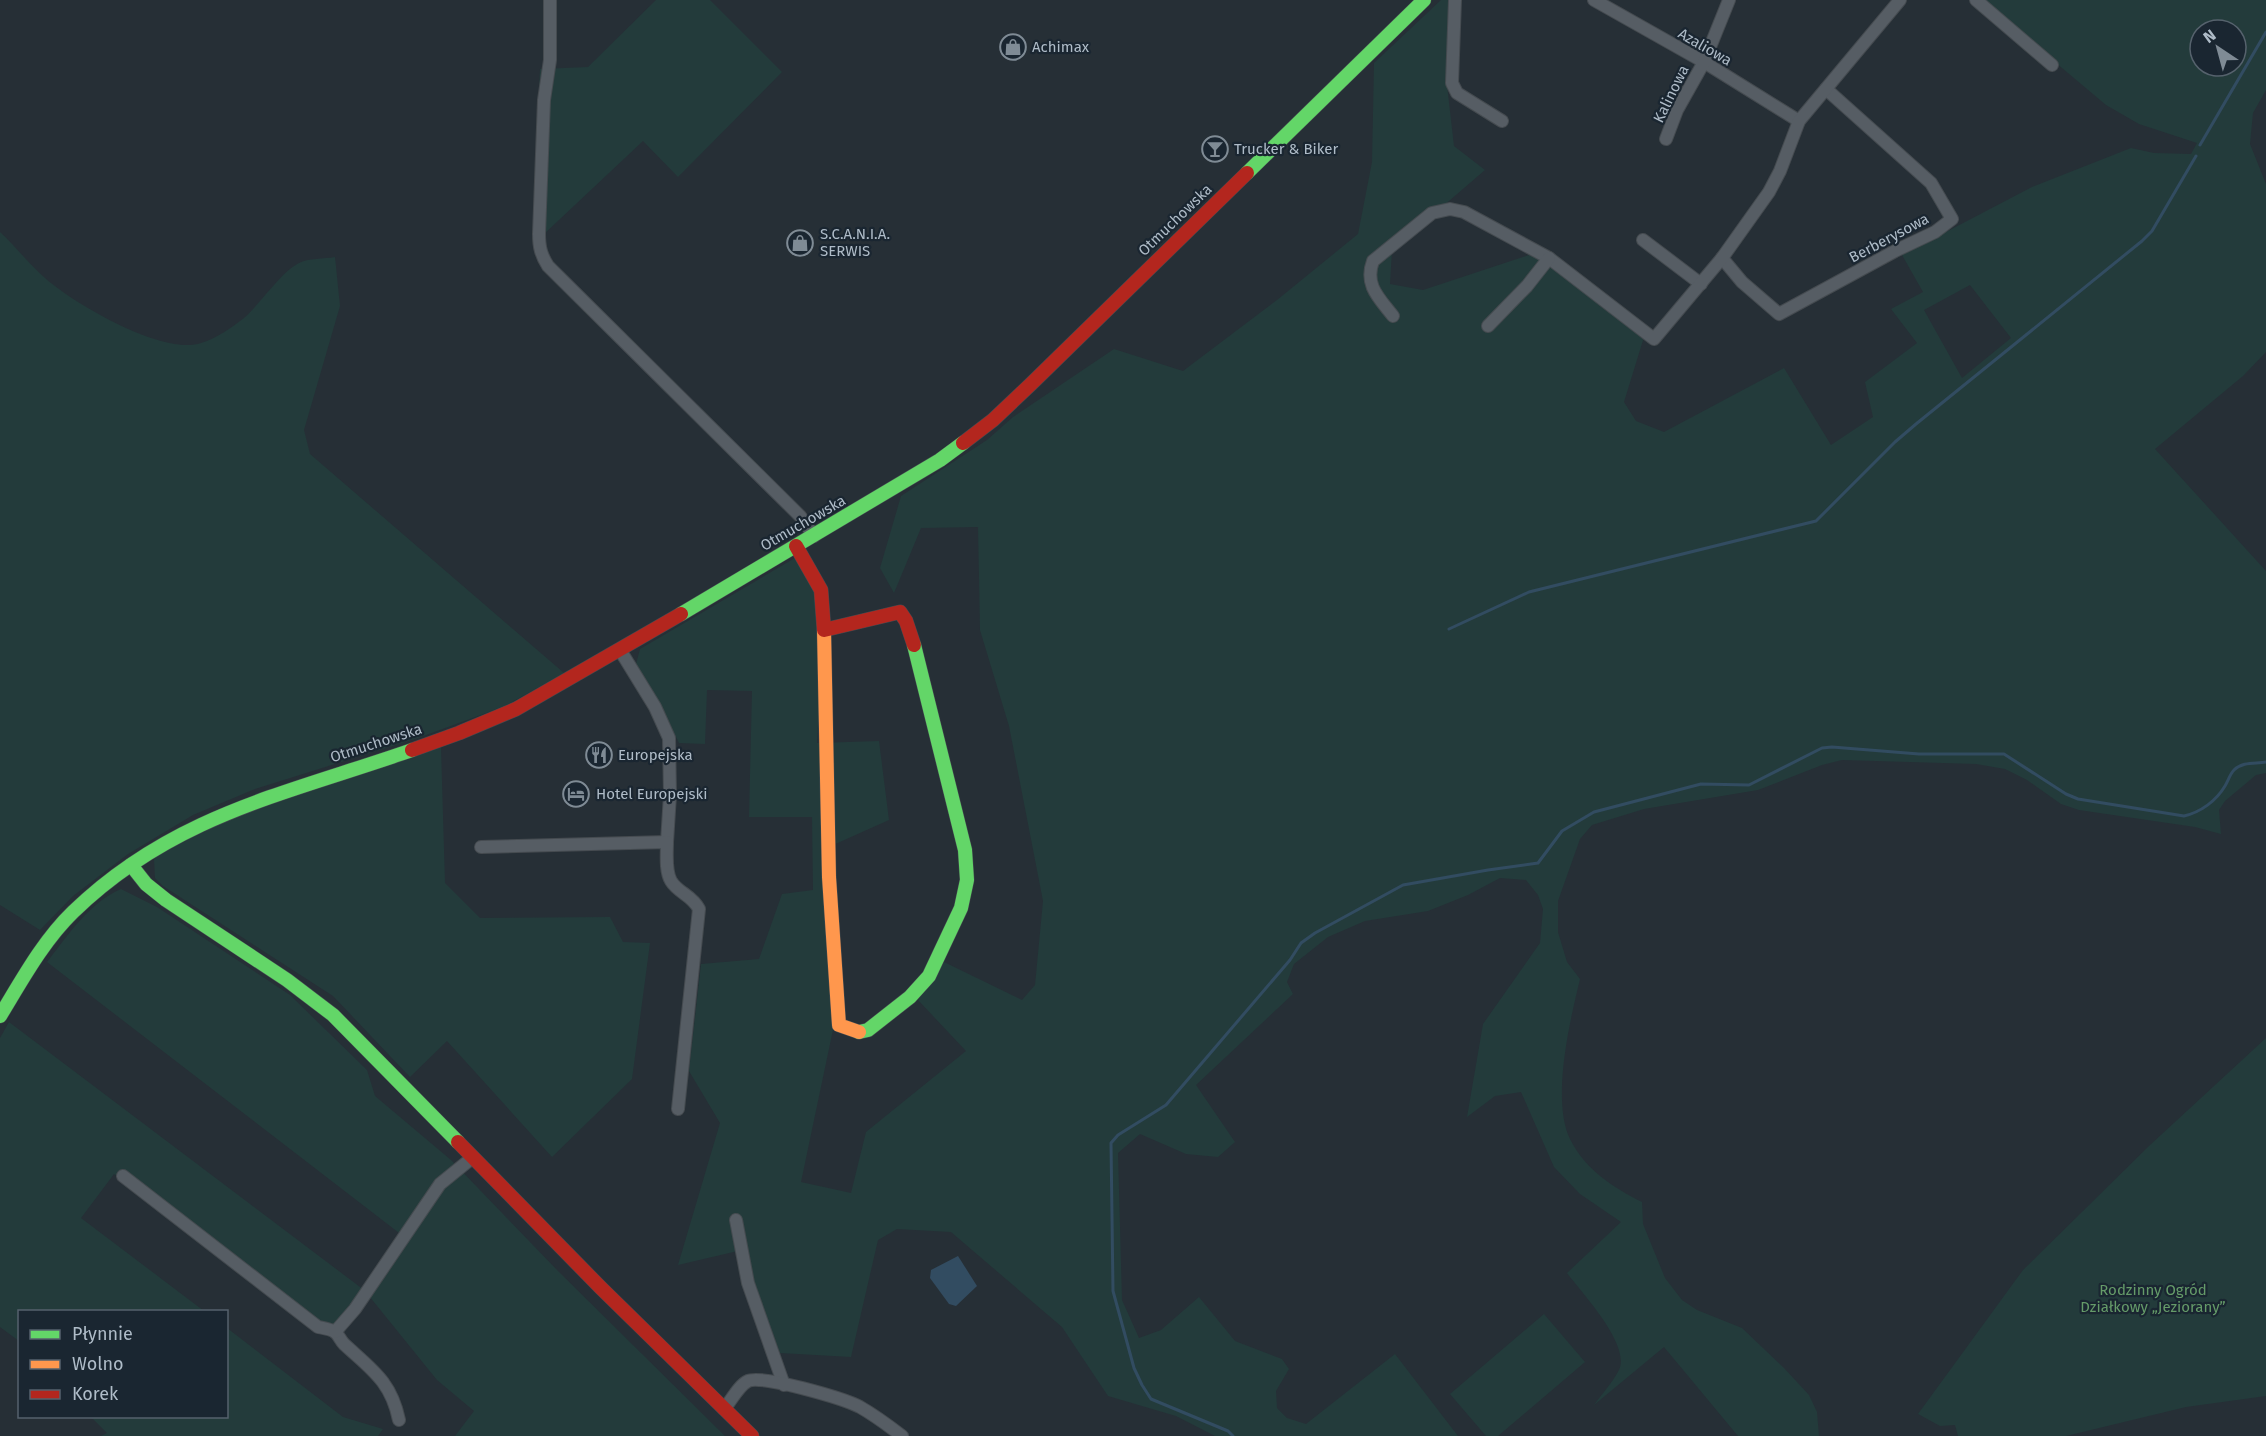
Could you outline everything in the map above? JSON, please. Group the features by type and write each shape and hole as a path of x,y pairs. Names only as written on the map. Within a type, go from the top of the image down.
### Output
{"street":[{"path":"550,0 550,60 544,100 539,234 542,256 548,266 800,516 814,536"},
{"name":"Otmuchowska","path":"0,1016 47,942 85,901 131,865 184,831 238,806 497,719 538,698 940,460 993,420 1424,0"},
{"path":"1455,0 1452,83 1457,93 1502,121"},
{"name":"Azaliowa","path":"1594,0 1704,62 1799,121"},
{"name":"Kalinowa","path":"1666,139 1677,110 1704,62 1729,0"},
{"path":"1393,316 1371,285 1369,273 1373,261 1432,213 1450,209 1464,212 1549,258 1654,339 1722,258 1769,192 1780,171 1799,121 1900,0"},
{"path":"1976,0 2052,65"},
{"name":"Berberysowa","path":"1722,258 1742,282 1779,314 1894,251 1935,232 1952,219 1931,183 1826,88"},
{"path":"1643,240 1701,284"},
{"path":"1488,326 1527,286 1549,258"},
{"path":"796,546 822,590 828,845 834,977 838,1024 857,1032 868,1030 910,997 929,976 961,908 967,880 965,850 915,647 906,621 900,612 864,620 849,627 824,630"},
{"path":"620,650 655,707 669,738 668,872 670,880 694,900 699,909 678,1109"},
{"path":"481,847 667,842"},
{"path":"131,865 149,887 166,900 300,988 333,1015 472,1158 752,1436"},
{"path":"335,1332 355,1309 440,1184 472,1158"},
{"path":"123,1176 318,1327 335,1332 384,1383 397,1408 399,1420"},
{"path":"736,1220 748,1284 784,1385"},
{"path":"724,1409 744,1384 750,1379 759,1379 851,1403 902,1436"}],"green space":[{"path":"656,0 710,0 782,72 678,177 643,141 543,235 544,187 534,190 540,69 588,67"},
{"path":"1441,0 1450,0 1447,85 1454,146 1485,170 1392,250 1390,284 1423,290 1535,253 1644,337 1624,402 1636,421 1664,432 1784,368 1831,445 1873,417 1865,382 1917,343 1891,309 1923,292 1902,255 2032,187 2131,148 2154,153 2191,154 2197,143 2139,124 2106,105 1981,0 2266,0 2266,90 2253,113 2250,144 2266,184 2266,352 2243,376 2155,449 2266,571 2266,773 2256,775 2225,801 2219,810 2221,834 2195,827 2079,810 2061,804 2027,780 2005,769 1976,764 1842,760 1822,765 1758,790 1644,809 1592,825 1580,839 1558,901 1558,932 1567,962 1580,979 1567,1038 1562,1082 1562,1103 1570,1139 1583,1159 1600,1176 1642,1202 1643,1224 1665,1278 1682,1300 1697,1310 1742,1328 1809,1395 1817,1412 1819,1436 1738,1436 1664,1347 1594,1405 1619,1370 1621,1359 1612,1334 1567,1273 1621,1222 1580,1194 1554,1167 1521,1092 1495,1096 1467,1117 1483,1024 1540,943 1543,909 1538,895 1526,880 1500,878 1468,895 1428,911 1365,921 1328,937 1294,964 1287,982 1293,994 1196,1085 1235,1142 1218,1157 1186,1154 1140,1134 1118,1153 1122,1300 1139,1338 1161,1330 1199,1297 1235,1341 1282,1359 1289,1369 1276,1391 1277,1408 1287,1418 1306,1424 1395,1354 1458,1436 1215,1436 1176,1416 1108,1396 1062,1327 951,1232 897,1229 878,1240 851,1357 780,1353 742,1250 678,1265 720,1123 689,1071 701,964 759,959 782,894 813,890 812,817 749,817 752,691 707,690 705,744 679,743 658,700 636,664 640,649 795,558 815,590 820,690 817,743 879,741 889,820 822,850 834,1025 801,1182 851,1193 866,1132 966,1051 918,1000 944,962 1022,1000 1035,985 1043,901 1009,726 980,630 978,527 921,528 894,593 880,568 901,496 987,440 1013,417 1114,349 1183,371 1277,300 1358,234 1372,162 1374,63","holes":["1970,285 2011,338 1962,378 1924,310"]},
{"path":"0,232 45,278 76,301 142,335 185,345 201,343 218,336 244,318 292,267 311,259 335,257 340,306 304,430 310,454 564,673 505,706 418,738 255,789 193,815 128,854 73,896 40,930 0,905"},
{"path":"441,747 445,883 480,918 610,917 623,942 650,943 632,1079 552,1157 447,1041 410,1077 333,996 163,886 155,878 154,859 160,853 233,814"},
{"path":"121,889 157,907 290,995 367,1070 375,1096 451,1160 558,1271 725,1436 455,1436 474,1411 437,1380 365,1291 329,1336 114,1174 81,1218 203,1310 18,1310 18,1340 0,1327 0,1038 9,1022 364,1290 403,1236 47,962 89,911 109,895"},
{"name":"Rodzinny Ogród Działkowy „Jeziorany”","path":"2266,1038 2266,1396 2186,1407 2066,1436 1958,1436 1955,1425 1940,1426 1918,1414 2023,1270 2149,1146"},
{"path":"1544,1314 1585,1362 1498,1436 1486,1436 1450,1394"},
{"path":"228,1329 343,1417 383,1429 378,1436 101,1436 107,1433 92,1418 228,1418"}],"water":[{"path":"958,1256 977,1286 956,1306 949,1304 930,1278 931,1270"}],"waterway":[{"path":"2200,145 2266,32"},
{"path":"1449,629 1529,592 1816,521 1895,442 2142,241 2152,231 2196,156"},
{"path":"1233,1436 1228,1431 1151,1399 1134,1368 1113,1291 1111,1143 1118,1135 1166,1105 1290,960 1301,943 1315,933 1403,885 1538,863 1562,831 1594,812 1701,784 1749,785 1822,748 1919,754 2004,754 2066,794 2078,799 2184,816 2202,809 2213,801 2225,786 2231,773 2238,767 2266,762"}],"traffic: fast":[{"path":"1247,173 1424,0"},
{"path":"681,614 940,460 963,443"},
{"path":"859,1032 868,1030 910,997 929,976 961,908 967,880 965,850 914,645"},
{"path":"0,1016 34,961 62,923 111,879 150,852 233,811 412,750"},
{"path":"131,865 146,884 166,900 287,980 333,1015 458,1142"}],"traffic: slow":[{"path":"824,630 829,877 839,1025 859,1032"}],"traffic: jam":[{"path":"963,443 993,420 1031,384 1247,173"},
{"path":"796,546 821,590 824,630 900,612 906,621 914,645"},
{"path":"412,750 516,709 681,614"},
{"path":"458,1142 601,1288 752,1436"}],"place":[{"name":"Achimax","path":"1013,47"},
{"name":"Trucker & Biker","path":"1215,149"},
{"name":"S.C.A.N.I.A. SERWIS","path":"800,243"},
{"name":"Europejska","path":"599,755"},
{"name":"Hotel Europejski","path":"576,794"}]}
